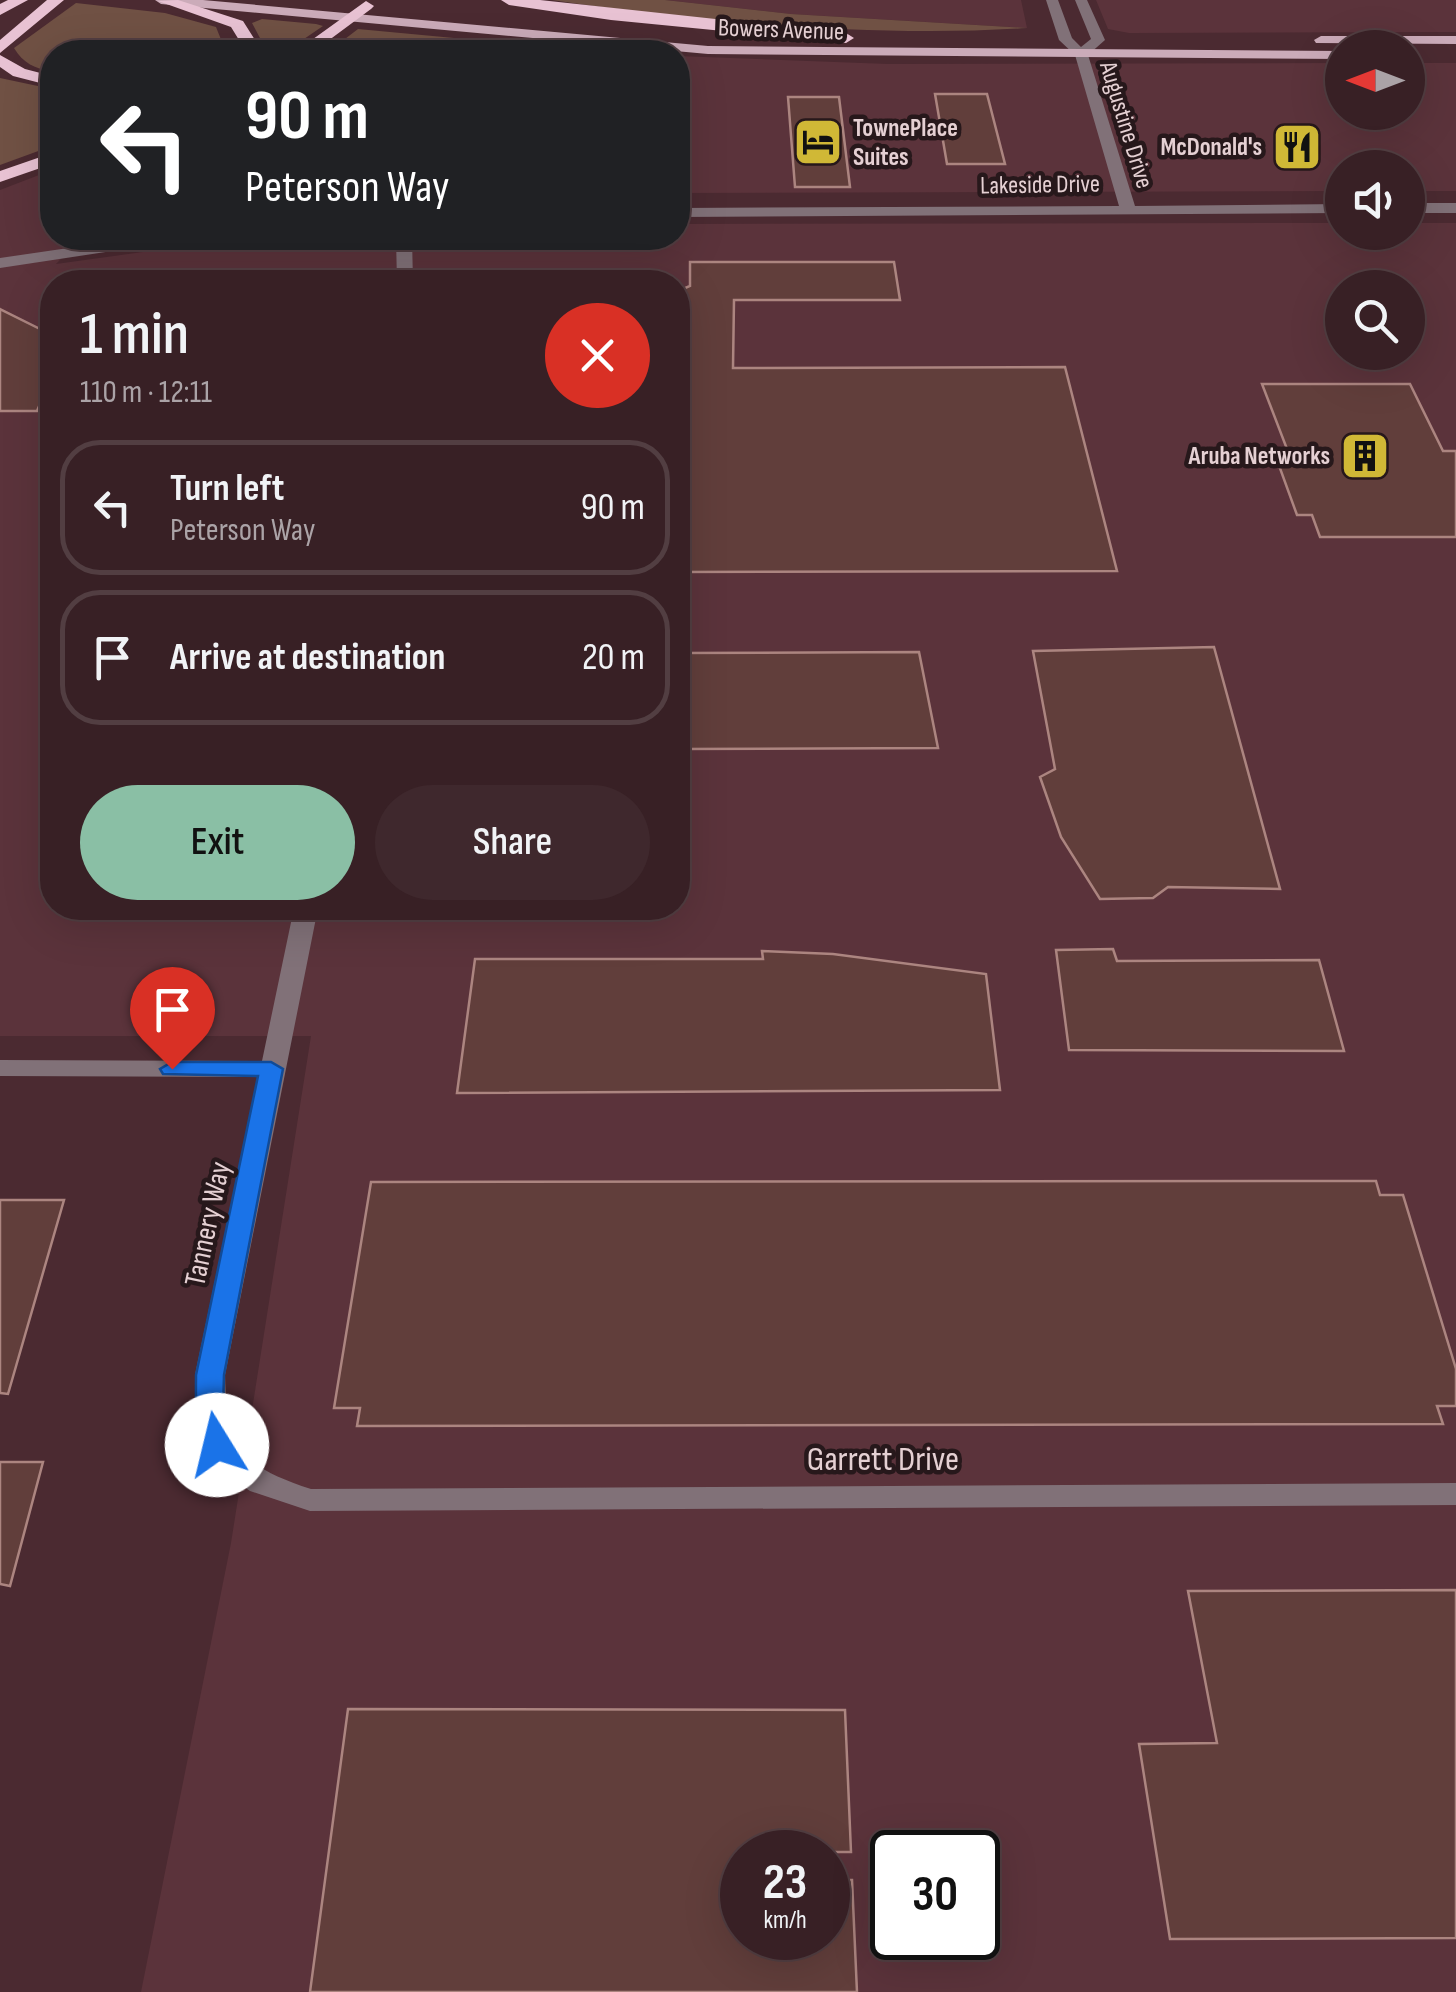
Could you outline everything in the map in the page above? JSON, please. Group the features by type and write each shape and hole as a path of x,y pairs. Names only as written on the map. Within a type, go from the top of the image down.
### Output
{"highway":[{"path":"0,10 20,0"},
{"path":"0,48 56,0"},
{"path":"163,0 237,24 247,40"},
{"path":"510,0 610,15 846,38"},
{"path":"320,40 360,12"},
{"path":"0,60 19,73 40,78"},
{"path":"0,177 40,162"}],"main road":[{"name":"Bowers Avenue","path":"163,0 654,32 846,38 1456,40"},
{"name":"Bowers Avenue","path":"303,0 360,12 600,40"},
{"name":"Bowers Avenue","path":"690,49 843,54 1325,55"},
{"path":"1425,55 1456,56"}],"street":[{"name":"Augustine Drive","path":"1052,0 1066,40 1081,54 1128,209"},
{"name":"Augustine Drive","path":"1080,0 1098,40 1081,54"},
{"name":"Lakeside Drive","path":"690,213 1325,208"},
{"path":"1425,208 1456,208"},
{"path":"0,262 83,250"},
{"name":"Tannery Way","path":"303,920 210,1375 210,1412 217,1445 236,1470 267,1487 310,1500"},
{"path":"0,1068 271,1069"},
{"name":"Garrett Drive","path":"310,1500 1456,1494"}],"shaded area":[{"path":"552,0 665,0 791,14 1027,28 910,31 789,26"},
{"path":"665,0 1021,0 1027,28 791,14"},
{"path":"1096,0 1456,0 1456,32 1129,33 1108,29"},
{"path":"76,3 165,13 216,27 221,40 40,40 40,68 21,58 14,48"},
{"path":"262,19 323,26 303,40 261,40 252,23"},
{"path":"358,29 454,38 452,40 344,40"},
{"path":"690,56 888,64 1325,63 1325,130 1425,130 1425,63 1456,63 1456,191 1425,191 1425,150 1325,150 1325,191 690,193"},
{"path":"0,78 40,86 40,150 0,165"},
{"path":"40,175 40,250 69,250 56,264 157,250 690,250 690,224 1325,223 1325,250 1425,250 1425,223 1456,223 1456,1992 141,1992 231,1543 311,1036 0,1036 0,190"}],"building":[{"path":"935,94 987,94 1005,164 947,164"},
{"name":"TownePlace Suites","path":"788,97 839,97 850,187 795,187"},
{"path":"690,262 894,262 900,300 734,300 733,368 1065,367 1117,571 690,572"},
{"path":"0,309 40,329 40,404 37,411 0,411"},
{"name":"Aruba Networks","path":"1262,384 1410,384 1443,451 1456,451 1456,537 1320,537 1312,515 1297,515 1273,449 1287,449"},
{"path":"1214,647 1280,889 1168,887 1153,898 1100,899 1061,837 1040,777 1055,769 1033,651"},
{"path":"919,652 938,748 690,749 690,653"},
{"path":"1113,949 1117,961 1319,960 1344,1051 1069,1050 1056,950"},
{"path":"762,951 833,954 986,974 1000,1090 457,1093 475,959 763,959"},
{"path":"1376,1181 1380,1195 1403,1195 1456,1369 1456,1406 1437,1406 1443,1424 357,1426 360,1408 334,1408 371,1182"},
{"path":"0,1200 64,1200 8,1394 0,1393"},
{"path":"0,1462 43,1462 10,1586 0,1584"},
{"path":"1456,1590 1456,1938 1170,1939 1139,1744 1217,1743 1188,1591"},
{"path":"348,1709 845,1710 851,1852 850,1830 720,1830 720,1960 850,1960 852,1880 857,1992 310,1992"}],"place":[{"name":"TownePlace Suites","path":"818,142"},
{"name":"McDonald's","path":"1297,147"},
{"name":"Aruba Networks","path":"1365,456"}],"route":[{"path":"172,1069 271,1069 210,1375 210,1412 217,1445"}]}
